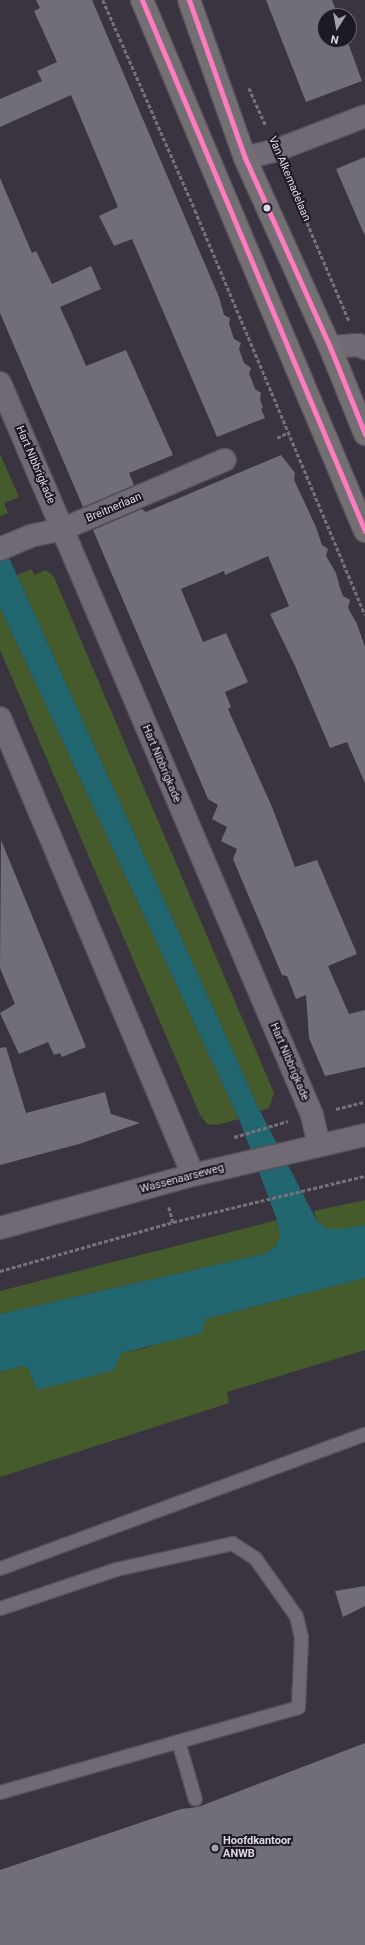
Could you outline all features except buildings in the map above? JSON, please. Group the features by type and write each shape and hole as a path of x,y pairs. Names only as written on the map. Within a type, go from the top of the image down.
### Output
{"main road":[{"path":"142,0 365,531"},
{"path":"190,0 245,158 330,347 365,434"}],"street":[{"path":"245,158 277,150 365,116"},
{"path":"330,347 362,346"},
{"name":"Hart Nibbrigkade","path":"0,383 312,1115 319,1145"},
{"name":"Breitnerlaan","path":"0,549 30,536 63,529 225,460"},
{"path":"0,718 193,1175"},
{"name":"Wassenaarseweg","path":"0,1228 193,1175 365,1135"}],"lane":[{"path":"0,1568 365,1434"},
{"path":"0,1608 116,1569 232,1544 255,1558 296,1616 301,1637 298,1707 0,1792"},
{"path":"178,1741 195,1799"}],"path":[{"path":"103,0 195,210 287,433 365,615"},
{"name":"Van Alkemadelaan","path":"248,86 362,346"},
{"path":"277,438 287,433"},
{"path":"236,1137 278,1124"},
{"path":"0,1271 173,1222 365,1176"}],"green space":[{"path":"0,454 19,497 4,503 8,513 0,516"},
{"path":"32,569 34,575 46,570 54,577 274,1093 269,1108 260,1111 17,575"},
{"path":"0,607 239,1119 217,1125 207,1124 200,1115 0,650"},
{"path":"365,1200 365,1225 344,1229 328,1229 317,1221 314,1211"},
{"path":"277,1220 280,1236 276,1246 267,1253 0,1314 0,1291"},
{"path":"365,1278 365,1350 227,1392 229,1403 0,1477 0,1372 22,1366 28,1368 37,1390 121,1353 149,1347 205,1319"}],"water":[{"path":"0,538 260,1111 317,1221 328,1229 344,1229 365,1225 365,1278 205,1319 202,1333 121,1353 114,1370 37,1390 28,1368 22,1366 0,1372 0,1314 267,1253 276,1246 280,1236 277,1220 239,1119 0,607"}],"transit line":[{"path":"142,0 365,531"},
{"path":"189,0 245,158 330,347 365,434"}],"place":[{"name":"Hoofdkantoor ANWB","path":"215,1848"}]}
